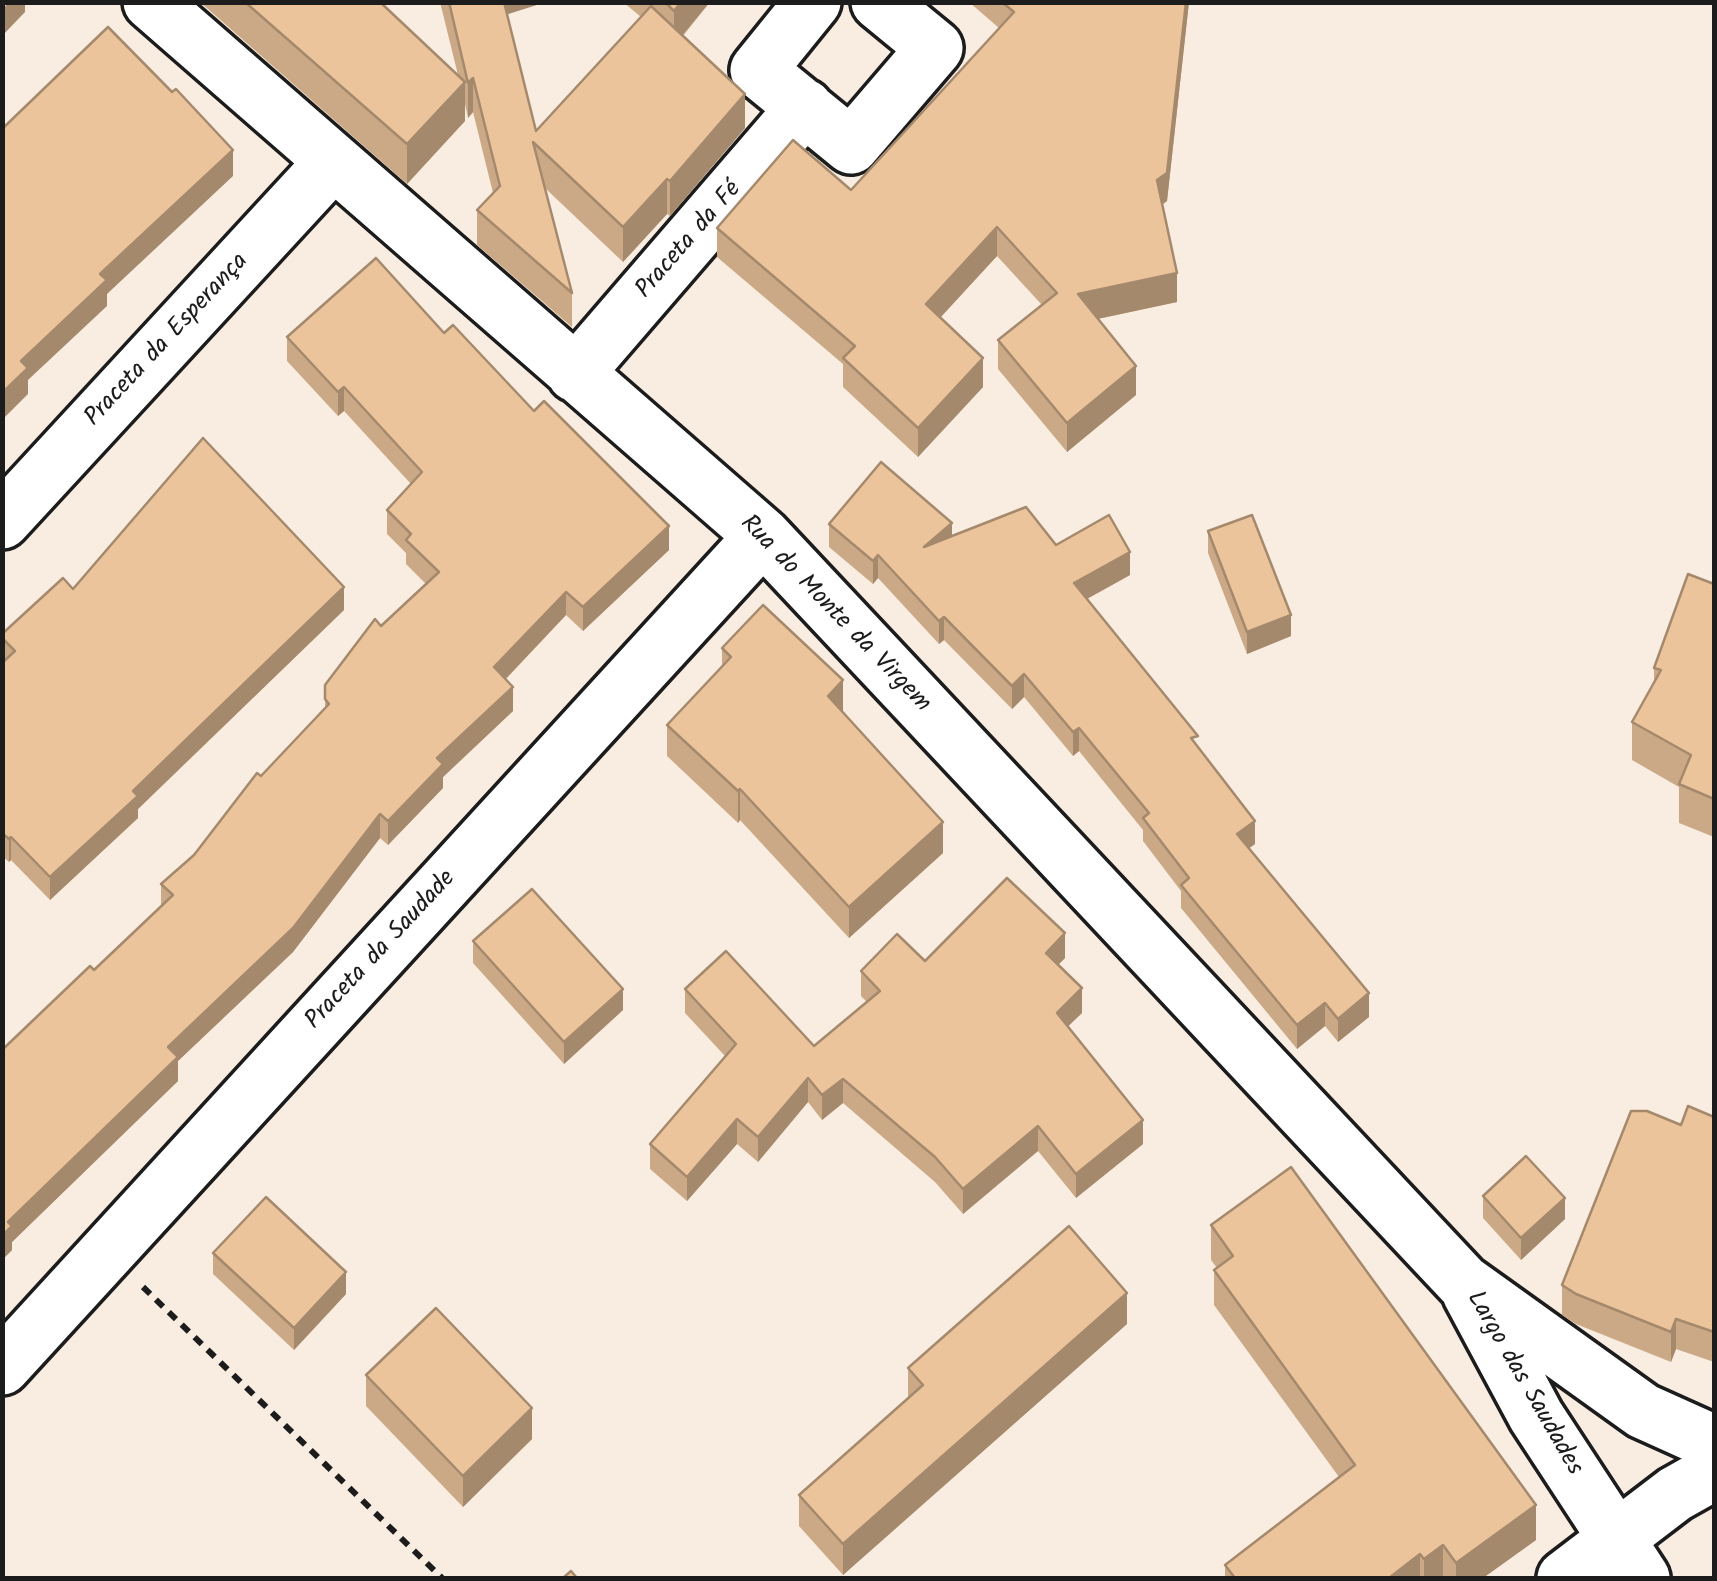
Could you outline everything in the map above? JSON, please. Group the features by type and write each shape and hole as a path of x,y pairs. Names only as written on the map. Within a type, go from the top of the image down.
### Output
{"street":[{"name":"Rua do Monte da Virgem","path":"151,2 762,536 1464,1282"},
{"path":"813,2 758,70 851,146 935,48 879,2"},
{"name":"Praceta da Fé","path":"575,374 804,107"},
{"name":"Praceta da Esperança","path":"2,522 332,162"},
{"name":"Praceta da Saudade","path":"2,1367 762,536"},
{"name":"Largo das Saudades","path":"1464,1282 1643,1411 1710,1480 1675,1494 1629,1558 1536,1416 1464,1282"},
{"path":"1565,1578 1629,1558"}],"path":[{"path":"106,1252 442,1578"}],"building":[{"path":"245,2 380,2 465,82 407,144"},
{"path":"449,2 504,2 536,131 651,6 745,94 670,181 667,179 623,227 533,142 572,293 477,210 500,186 473,78 468,83"},
{"path":"665,2 681,2 674,11"},
{"path":"1002,2 1186,2 1167,173 1157,180 1177,273 1078,294 1136,366 1067,423 998,340 1057,293 997,227 926,304 983,358 918,428 843,358 855,346 717,228 793,140 851,190 1014,12"},
{"path":"108,27 172,92 176,89 233,150 100,274 107,280 21,361 28,368 2,393 2,129"},
{"path":"376,258 444,333 453,325 534,411 544,401 669,526 583,607 566,592 494,667 513,687 437,758 443,764 388,821 380,814 293,928 168,1047 178,1057 8,1222 12,1226 2,1236 2,1050 90,966 94,970 173,895 161,884 194,855 257,773 261,776 329,704 325,685 375,619 381,626 439,572 406,540 411,534 387,510 422,472 344,387 338,392 287,337"},
{"path":"203,438 344,587 133,791 138,796 50,877 11,837 2,833 2,663 15,651 2,634 63,578 73,589"},
{"path":"881,462 952,523 924,547 1026,507 1056,545 1109,515 1130,552 1074,583 1198,736 1191,738 1255,821 1237,834 1369,993 1338,1019 1325,1003 1297,1025 1181,885 1189,878 1143,818 1149,813 1079,728 1073,732 1024,674 1012,686 944,617 939,621 878,555 873,561 829,524"},
{"path":"1252,515 1291,615 1247,632 1208,531"},
{"path":"1688,574 1714,584 1714,799 1679,784 1691,755 1632,722 1661,670 1654,668"},
{"path":"763,605 843,680 828,696 943,822 849,907 740,789 667,725 731,657 722,648"},
{"path":"1007,878 1065,933 1046,953 1082,988 1057,1013 1143,1120 1076,1174 1038,1126 963,1189 935,1157 843,1079 822,1095 808,1078 758,1137 737,1119 687,1177 650,1144 736,1044 685,989 726,951 814,1046 880,991 861,971 897,934 925,961"},
{"path":"532,889 623,989 564,1042 473,941"},
{"path":"1688,1106 1714,1117 1714,1332 1676,1319 1671,1332 1562,1285 1631,1111 1647,1111 1681,1125"},
{"path":"1526,1156 1565,1198 1521,1238 1483,1196"},
{"path":"1291,1167 1536,1505 1456,1563 1443,1545 1424,1559 1420,1554 1389,1578 1235,1578 1225,1565 1355,1465 1214,1270 1233,1256 1211,1225"},
{"path":"266,1197 346,1272 294,1328 213,1253"},
{"path":"1069,1226 1127,1293 843,1544 799,1495 923,1385 908,1368"},
{"path":"436,1308 532,1408 463,1476 366,1375"}]}
